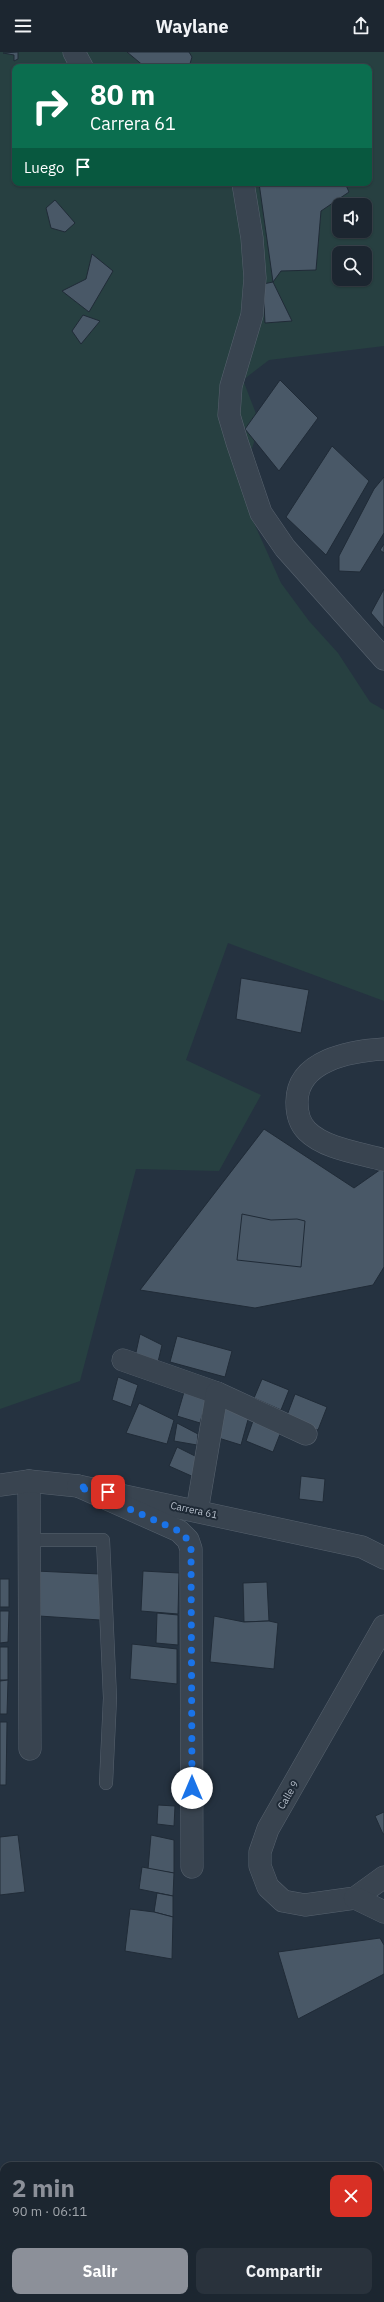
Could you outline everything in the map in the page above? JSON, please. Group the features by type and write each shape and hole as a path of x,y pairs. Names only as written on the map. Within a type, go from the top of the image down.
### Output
{"street":[{"path":"74,52 80,64"},
{"path":"243,186 252,238 255,278 252,315 231,386 229,415 237,442 261,513 285,548 384,659"},
{"path":"384,1049 364,1050 327,1060 302,1081 297,1097 297,1117 306,1130 320,1140 384,1160"},
{"path":"123,1360 217,1393 306,1434"},
{"path":"197,1511 217,1393"},
{"path":"29,1481 28,1540 30,1749"},
{"name":"Carrera 61","path":"0,1485 29,1481 78,1486 362,1547 384,1558"},
{"path":"78,1486 179,1531 188,1540 191,1549 192,1867"},
{"name":"Calle 9","path":"355,1898 305,1905 283,1902 274,1895 263,1878 260,1852 268,1829 384,1626"},
{"path":"384,1877 355,1898 384,1912"}],"lane":[{"path":"28,1540 103,1540 110,1698 106,1784"}],"green space":[{"path":"0,52 384,52 384,346 269,360 243,380 260,424 240,485 250,514 281,583 309,621 338,653 370,702 384,710 384,1001 228,943 186,1060 261,1095 219,1171 136,1169 80,1381 0,1409"}],"building":[{"path":"18,52 18,59 14,61 14,55 3,53"},
{"path":"127,52 189,52 192,57 190,64 141,64"},
{"path":"259,186 346,186 349,192 340,198 332,198 332,204 321,211 316,270 281,271 273,282"},
{"path":"55,200 75,223 65,232 51,228 46,208"},
{"path":"92,254 113,271 89,312 62,291 86,279"},
{"path":"273,282 292,321 265,323 263,284"},
{"path":"83,315 100,321 81,344 72,331"},
{"path":"280,380 318,418 279,471 245,429"},
{"path":"332,446 369,481 326,555 286,517"},
{"path":"384,477 384,533 360,572 339,571 339,556 374,489"},
{"path":"384,544 384,553 380,550"},
{"path":"384,589 384,628 371,613"},
{"path":"241,978 309,990 301,1033 236,1019"},
{"path":"264,1129 354,1188 384,1167 384,1267 373,1285 255,1308 140,1290"},
{"path":"242,1214 271,1220 297,1219 305,1221 301,1267 237,1260"},
{"path":"140,1334 162,1345 158,1362 135,1357"},
{"path":"177,1336 232,1351 225,1377 170,1362"},
{"path":"118,1377 138,1385 131,1407 112,1400"},
{"path":"262,1379 289,1390 281,1410 254,1398"},
{"path":"184,1392 207,1398 200,1423 177,1416"},
{"path":"295,1394 327,1407 318,1430 286,1418"},
{"path":"139,1403 174,1420 167,1444 126,1433"},
{"path":"221,1407 249,1416 241,1445 212,1436"},
{"path":"254,1418 282,1429 273,1452 246,1441"},
{"path":"177,1423 198,1434 197,1445 174,1441"},
{"path":"177,1447 199,1458 196,1478 169,1466"},
{"path":"301,1476 325,1479 323,1502 299,1499"},
{"path":"36,1571 100,1574 100,1620 39,1616"},
{"path":"143,1571 179,1573 178,1614 141,1611"},
{"path":"0,1579 9,1579 9,1607 0,1607"},
{"path":"267,1582 269,1621 244,1622 243,1583"},
{"path":"0,1611 9,1611 8,1642 0,1643"},
{"path":"157,1613 178,1615 178,1645 156,1643"},
{"path":"214,1616 244,1622 269,1621 278,1623 274,1669 210,1662"},
{"path":"132,1644 177,1649 177,1684 130,1679"},
{"path":"0,1647 8,1647 8,1680 0,1680"},
{"path":"8,1680 7,1714 0,1714 0,1681"},
{"path":"0,1722 7,1722 6,1785 0,1785"},
{"path":"158,1805 175,1806 174,1826 157,1824"},
{"path":"384,1812 384,1834 383,1834 375,1816"},
{"path":"18,1835 25,1892 0,1895 0,1837"},
{"path":"151,1835 174,1840 174,1873 148,1869"},
{"path":"142,1867 174,1873 173,1896 139,1889"},
{"path":"157,1893 173,1896 173,1917 154,1912"},
{"path":"130,1909 154,1912 173,1917 172,1959 125,1951"},
{"path":"380,1938 384,1945 384,1974 298,2019 278,1952"}],"route":[{"path":"108,1492 78,1486 179,1531 188,1540 191,1549 192,1788"}]}
